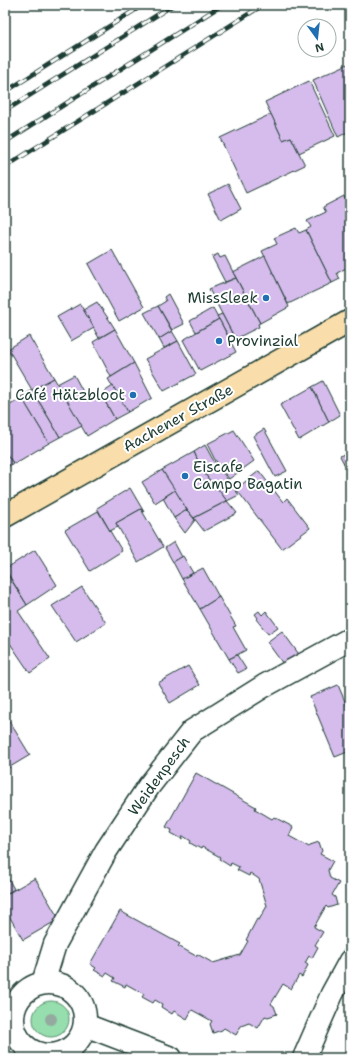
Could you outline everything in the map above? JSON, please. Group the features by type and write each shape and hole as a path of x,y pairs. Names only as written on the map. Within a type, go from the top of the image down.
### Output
{"main road":[{"name":"Aachener Straße","path":"5,516 350,321"}],"street":[{"name":"Weidenpesch","path":"43,983 55,944 106,851 149,786 192,731 274,680 350,639"},
{"path":"304,1058 332,994 350,961"},
{"path":"43,983 54,983 75,993 81,1002 85,1013 85,1025 82,1036 75,1045 54,1055 43,1056 22,1043 16,1032 10,1004 18,1000 33,986 43,983"},
{"path":"85,1025 171,1058"}],"green space":[{"path":"55,1001 64,1006 68,1012 68,1026 64,1032 55,1037 47,1037 38,1032 34,1026 33,1015 38,1006 44,1002"}],"building":[{"path":"350,63 350,131 338,137 313,80"},
{"path":"309,81 335,136 299,153 291,137 283,140 265,102"},
{"path":"271,114 283,140 291,137 305,165 246,193 220,138"},
{"path":"228,184 241,209 221,220 208,194"},
{"path":"344,196 347,202 350,201 350,266 337,273 340,279 332,283 306,230 311,227 307,221 326,212 323,207"},
{"path":"296,228 299,233 306,230 332,283 288,304 262,251 277,244 274,238"},
{"path":"112,250 144,307 119,321 88,264"},
{"path":"218,254 220,258 225,256 236,278 225,282 212,257"},
{"path":"265,256 289,307 260,323 233,272"},
{"path":"236,278 260,323 258,324 259,327 237,338 236,336 234,337 209,289"},
{"path":"168,294 184,324 172,330 158,306 166,301 164,297"},
{"path":"97,302 115,329 99,338 83,310"},
{"path":"80,304 94,328 71,341 57,317"},
{"path":"158,306 172,331 159,339 144,313"},
{"path":"213,308 219,319 196,332 190,321"},
{"path":"222,314 234,337 230,339 217,316"},
{"path":"219,319 236,352 200,371 183,340"},
{"path":"115,329 134,363 111,377 93,342"},
{"path":"172,331 178,341 164,348 159,339"},
{"path":"29,336 54,378 32,390 8,349"},
{"path":"178,341 196,374 164,391 145,359"},
{"path":"134,363 152,398 128,412 108,379"},
{"path":"74,375 88,401 101,394 115,419 87,436 57,384"},
{"path":"54,378 82,426 60,437 32,390"},
{"path":"323,381 340,415 329,422 312,387"},
{"path":"113,386 128,412 115,419 101,394"},
{"path":"312,387 329,422 299,440 280,405"},
{"path":"32,390 60,437 49,443 21,397"},
{"path":"22,398 49,443 14,464 5,452 5,408"},
{"path":"264,429 287,471 275,477 253,436"},
{"path":"234,430 254,461 229,479 214,458 207,444"},
{"path":"205,445 212,458 239,495 227,501 202,470 194,452"},
{"path":"350,451 350,475 340,456"},
{"path":"5,452 13,463 5,469"},
{"path":"194,452 202,470 227,501 194,518 187,510 162,470"},
{"path":"162,470 175,490 155,503 142,482"},
{"path":"259,471 283,502 287,498 310,528 282,549 236,489"},
{"path":"130,488 144,512 141,509 116,523 118,527 110,531 97,508"},
{"path":"175,490 187,510 174,518 163,498"},
{"path":"227,501 237,513 204,531 194,518"},
{"path":"141,509 163,547 138,562 116,523"},
{"path":"187,510 195,520 185,533 174,518"},
{"path":"98,511 122,551 90,571 65,530"},
{"path":"174,542 182,557 173,562 165,548"},
{"path":"35,550 57,585 27,605 5,569"},
{"path":"183,556 193,573 182,579 173,562"},
{"path":"203,568 219,597 200,609 182,579"},
{"path":"5,570 27,605 18,611 50,659 30,673 5,636"},
{"path":"82,587 106,623 76,642 52,606"},
{"path":"219,597 236,626 233,627 246,650 229,659 200,609"},
{"path":"259,611 262,615 266,611 278,627 268,634 256,619 258,618 255,614"},
{"path":"282,631 301,657 286,668 267,642"},
{"path":"237,655 246,669 238,673 229,659"},
{"path":"188,666 200,685 170,703 158,683"},
{"path":"338,685 350,713 350,751 335,757 310,697"},
{"path":"8,719 30,755 5,770 5,721"},
{"path":"196,773 256,807 255,809 272,819 274,817 293,827 289,836 309,847 310,845 319,842 322,851 320,854 333,861 328,870 330,878 339,883 332,895 335,897 337,905 328,908 326,906 314,927 323,932 315,945 318,947 312,958 309,956 305,963 308,965 302,977 299,975 291,989 283,984 271,1004 274,1006 277,1014 268,1017 265,1016 258,1028 249,1023 241,1026 236,1035 224,1028 213,1033 210,1024 212,1021 192,1010 187,1019 174,1011 172,1014 161,1007 162,1004 155,1000 153,1003 142,997 144,994 126,984 125,987 113,981 115,978 107,973 105,976 94,970 96,968 90,964 120,911 180,944 178,946 213,963 240,955 248,941 246,940 257,919 259,920 267,906 259,879 250,873 249,876 237,870 239,867 231,863 230,866 219,859 220,857 202,847 201,849 190,843 191,841 183,836 182,839 171,833 172,830 166,827"},
{"path":"5,873 14,889 5,895"},
{"path":"35,878 59,919 23,940 5,909 5,895"},
{"path":"350,1043 350,1058 343,1058"}],"railway":[{"path":"5,92 143,5"},
{"path":"5,111 173,5"},
{"path":"5,142 222,5"},
{"path":"5,167 263,5"}],"place":[{"name":"MissSleek","path":"266,298"},
{"name":"Provinzial","path":"219,341"},
{"name":"Café Hätzbloot","path":"133,395"},
{"name":"Eiscafe Campo Bagatin","path":"185,476"}]}
